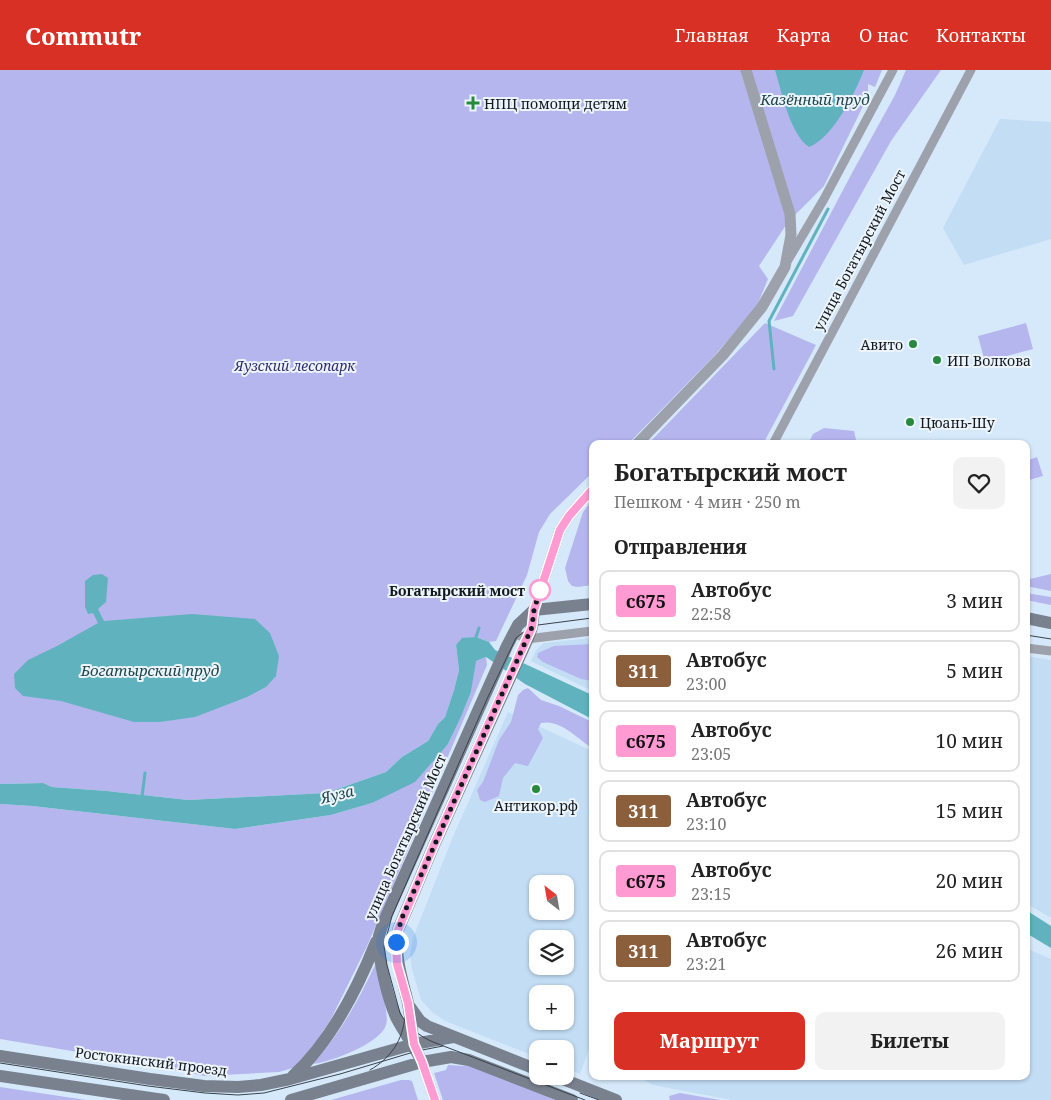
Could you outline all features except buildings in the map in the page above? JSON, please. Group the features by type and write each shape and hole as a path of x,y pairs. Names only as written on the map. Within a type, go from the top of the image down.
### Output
{"main road":[{"path":"534,610 589,604"},
{"name":"улица Богатырский Мост","path":"414,1044 392,1009 379,956 379,935 507,646 518,625 534,610"},
{"name":"улица Богатырский Мост","path":"414,1044 408,1003 397,964 396,942 398,930 532,627 534,610"},
{"path":"1030,619 1051,623"},
{"path":"290,1079 306,1064 326,1038 347,1005 379,935"},
{"path":"408,1003 420,1021 427,1026 529,1066"},
{"name":"Ростокинский проезд","path":"0,1056 204,1086 246,1086 290,1079 414,1044 454,1037"},
{"path":"414,1044 422,1062"},
{"path":"291,1100 422,1062 451,1057 469,1060 572,1100"},
{"path":"0,1076 164,1100"},
{"path":"574,1083 616,1100"}],"street":[{"path":"746,70 790,214 791,235 785,267"},
{"path":"641,440 723,355 762,307 825,197 893,70"},
{"name":"улица Богатырский Мост","path":"775,440 972,70"},
{"name":"улица Богатырский Мост","path":"534,610 560,530 569,516 589,493"},
{"path":"514,633 527,638 589,631"},
{"path":"1030,648 1051,651"},
{"path":"422,1062 435,1100"}],"shaded area":[{"path":"1000,119 1051,122 1051,239 964,265 943,228"},
{"path":"589,638 589,690 531,661 536,650 544,643"},
{"path":"1030,657 1051,660 1051,918 1030,905"},
{"path":"508,712 589,750 589,1049 580,1074 574,1072 574,1040 529,1040 529,1054 445,1021 432,1012 421,1000 412,969 410,954 413,938 452,839"},
{"path":"1030,950 1051,959 1051,1100 732,1100 653,1085 644,1080 1030,1080"}],"green space":[{"name":"Яузский лесопарк","path":"0,70 882,70 875,87 868,84 868,96 824,186 788,222 759,266 768,279 757,306 716,354 632,440 589,440 589,476 550,514 539,532 527,575 496,641 489,642 476,637 456,645 459,670 454,690 445,717 438,724 428,741 402,757 386,772 326,793 188,800 52,787 43,783 0,784"},
{"path":"906,70 941,70 891,141 793,316 774,321 895,95"},
{"path":"765,323 816,345 765,440 652,440"},
{"path":"1026,323 1033,349 985,362 978,336"},
{"path":"824,428 854,431 856,440 810,440 813,434"},
{"path":"1037,457 1043,476 1030,480 1030,460"},
{"path":"589,504 589,585 578,587 572,586 568,581 565,568 583,512"},
{"path":"1051,574 1051,591 1030,587 1030,579"},
{"path":"1030,594 1051,597 1051,605 1030,601"},
{"path":"589,644 589,680 581,679 543,662 537,657 538,653 554,646"},
{"path":"486,657 487,665 367,946 331,1019 315,1044 296,1067 279,1072 205,1076 0,1039 0,804 235,829 331,815 372,803 448,744 471,692 475,661"},
{"path":"528,688 541,700 559,706 589,721 589,746 560,726 548,722 541,723 538,729 543,738 528,766 515,763 503,778 499,796 485,802 480,800 477,790 483,782 499,740 511,722 518,695"},
{"path":"375,965 387,1020 382,1032 365,1045 343,1056 313,1064 348,1017"},
{"path":"448,1065 469,1065 555,1100 443,1100 434,1073 446,1070"},
{"path":"401,1080 412,1081 418,1100 331,1100"},
{"path":"0,1087 86,1100 0,1100"},
{"path":"680,1093 720,1100 670,1100 669,1096"}],"water":[{"name":"Казённый пруд","path":"775,70 864,70 849,102 835,125 818,142 809,147 802,141 792,123"},
{"name":"Богатырский пруд","path":"102,574 108,578 106,602 98,609 104,621 192,614 255,619 270,633 279,656 276,676 266,687 247,697 195,717 160,722 134,722 61,701 23,696 15,688 14,674 28,660 98,623 93,613 88,614 85,607 85,581 93,575"},
{"name":"Яуза","path":"476,637 489,642 495,650 589,694 589,717 525,684 486,657 476,661 471,692 448,744 415,782 372,803 331,815 235,829 0,804 0,784 43,783 52,787 188,800 326,793 386,772 402,757 428,741 438,724 445,717 459,670 456,645 462,638"},
{"path":"1030,913 1051,926 1051,948 1030,935"}],"waterway":[{"path":"774,369 769,321 828,209"},
{"path":"476,637 479,628"},
{"path":"142,797 145,773"}],"tram line":[{"path":"585,1100 433,1042 419,1034 410,1027 400,1013 384,946 392,916 487,699 516,638 538,625 589,618"},
{"path":"1030,636 1051,639"},
{"path":"370,1070 384,1060 395,1048 402,1033 405,1016"},
{"path":"0,1063 148,1086 238,1095 264,1093 340,1074 417,1051 443,1046"},
{"path":"580,1093 599,1100"}],"bus line":[{"name":"с675","path":"435,1100 414,1044 408,1003 397,964 396,942 398,930 532,627 534,610 560,530 569,516 589,493"}],"place":[{"name":"НПЦ помощи детям","path":"473,103"},
{"name":"Авито","path":"913,344"},
{"name":"ИП Волкова","path":"937,360"},
{"name":"Цюань-Шу","path":"910,422"},
{"name":"Богатырский мост","path":"540,590"},
{"name":"Антикор.рф","path":"536,789"}],"route":[{"path":"396,942 401,920 532,627 534,610 540,590"}]}
